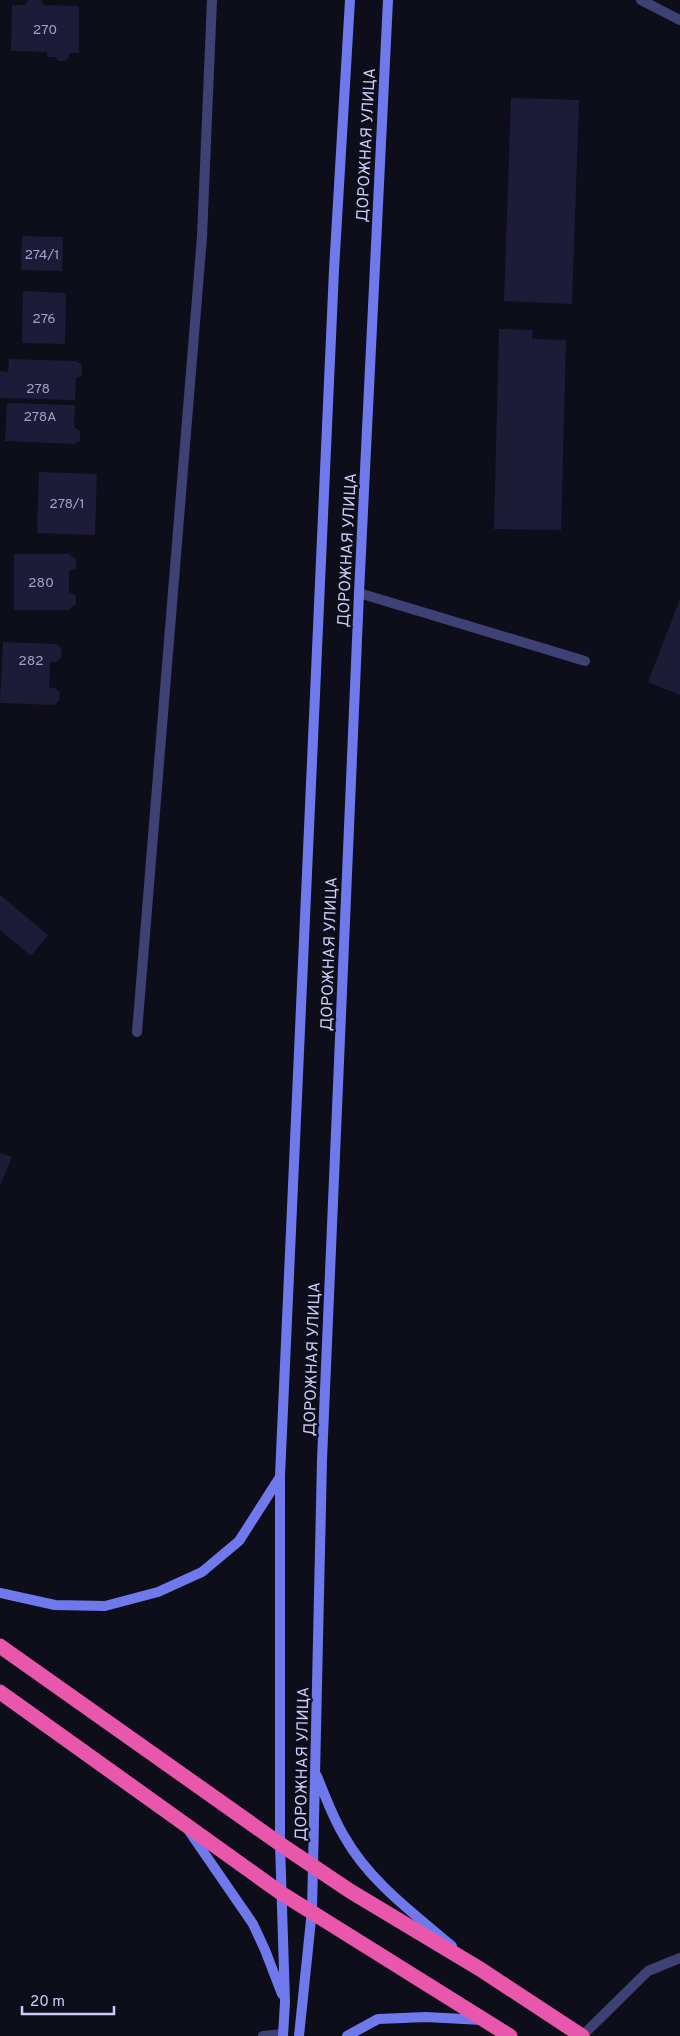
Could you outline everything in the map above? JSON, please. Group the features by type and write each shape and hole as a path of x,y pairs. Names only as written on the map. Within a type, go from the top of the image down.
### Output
{"highway":[{"path":"0,1646 280,1844 350,1891 480,1968 582,2036"},
{"path":"0,1692 281,1893 312,1910 510,2036"}],"main road":[{"name":"ДОРОЖНАЯ УЛИЦА","path":"283,2035 285,2002 280,1844 280,1476 334,270 350,0"},
{"name":"ДОРОЖНАЯ УЛИЦА","path":"299,2036 312,1910 314,1866 322,1460 358,593 388,0"},
{"path":"0,1592 55,1605 105,1606 158,1592 202,1572 239,1541 280,1476"},
{"path":"316,1772 344,1837 374,1877 406,1907 480,1968"},
{"path":"184,1823 253,1924 285,2002"},
{"path":"347,2036 378,2019 426,2017 485,2020"}],"street":[{"path":"137,1032 202,237 212,0"},
{"path":"641,0 680,20"},
{"path":"358,593 585,661"},
{"path":"582,2036 648,1971 680,1958"},
{"path":"263,2036 283,2035"}],"building":[{"path":"28,0 41,0 44,5 79,6 79,53 70,53 65,61 59,61 55,57 47,57 47,52 11,51 12,5 25,5"},
{"path":"511,98 579,100 572,304 504,301"},
{"path":"22,236 63,237 62,271 21,270"},
{"path":"23,291 66,293 65,344 22,343"},
{"path":"499,329 533,330 532,339 566,340 561,530 494,529"},
{"path":"9,359 76,361 82,365 82,375 76,378 75,400 0,398 0,371 8,372"},
{"path":"7,403 75,405 74,427 80,431 80,441 74,444 5,441"},
{"path":"39,472 97,474 95,535 37,533"},
{"path":"14,554 69,554 76,559 76,568 69,571 69,592 76,596 76,604 69,610 14,610"},
{"path":"680,599 680,695 648,682"},
{"path":"3,642 57,644 62,649 61,658 56,662 50,662 49,688 55,688 60,693 59,701 54,705 0,703"},
{"path":"0,895 48,935 31,956 0,930"},
{"path":"0,1153 12,1157 0,1186"}]}
